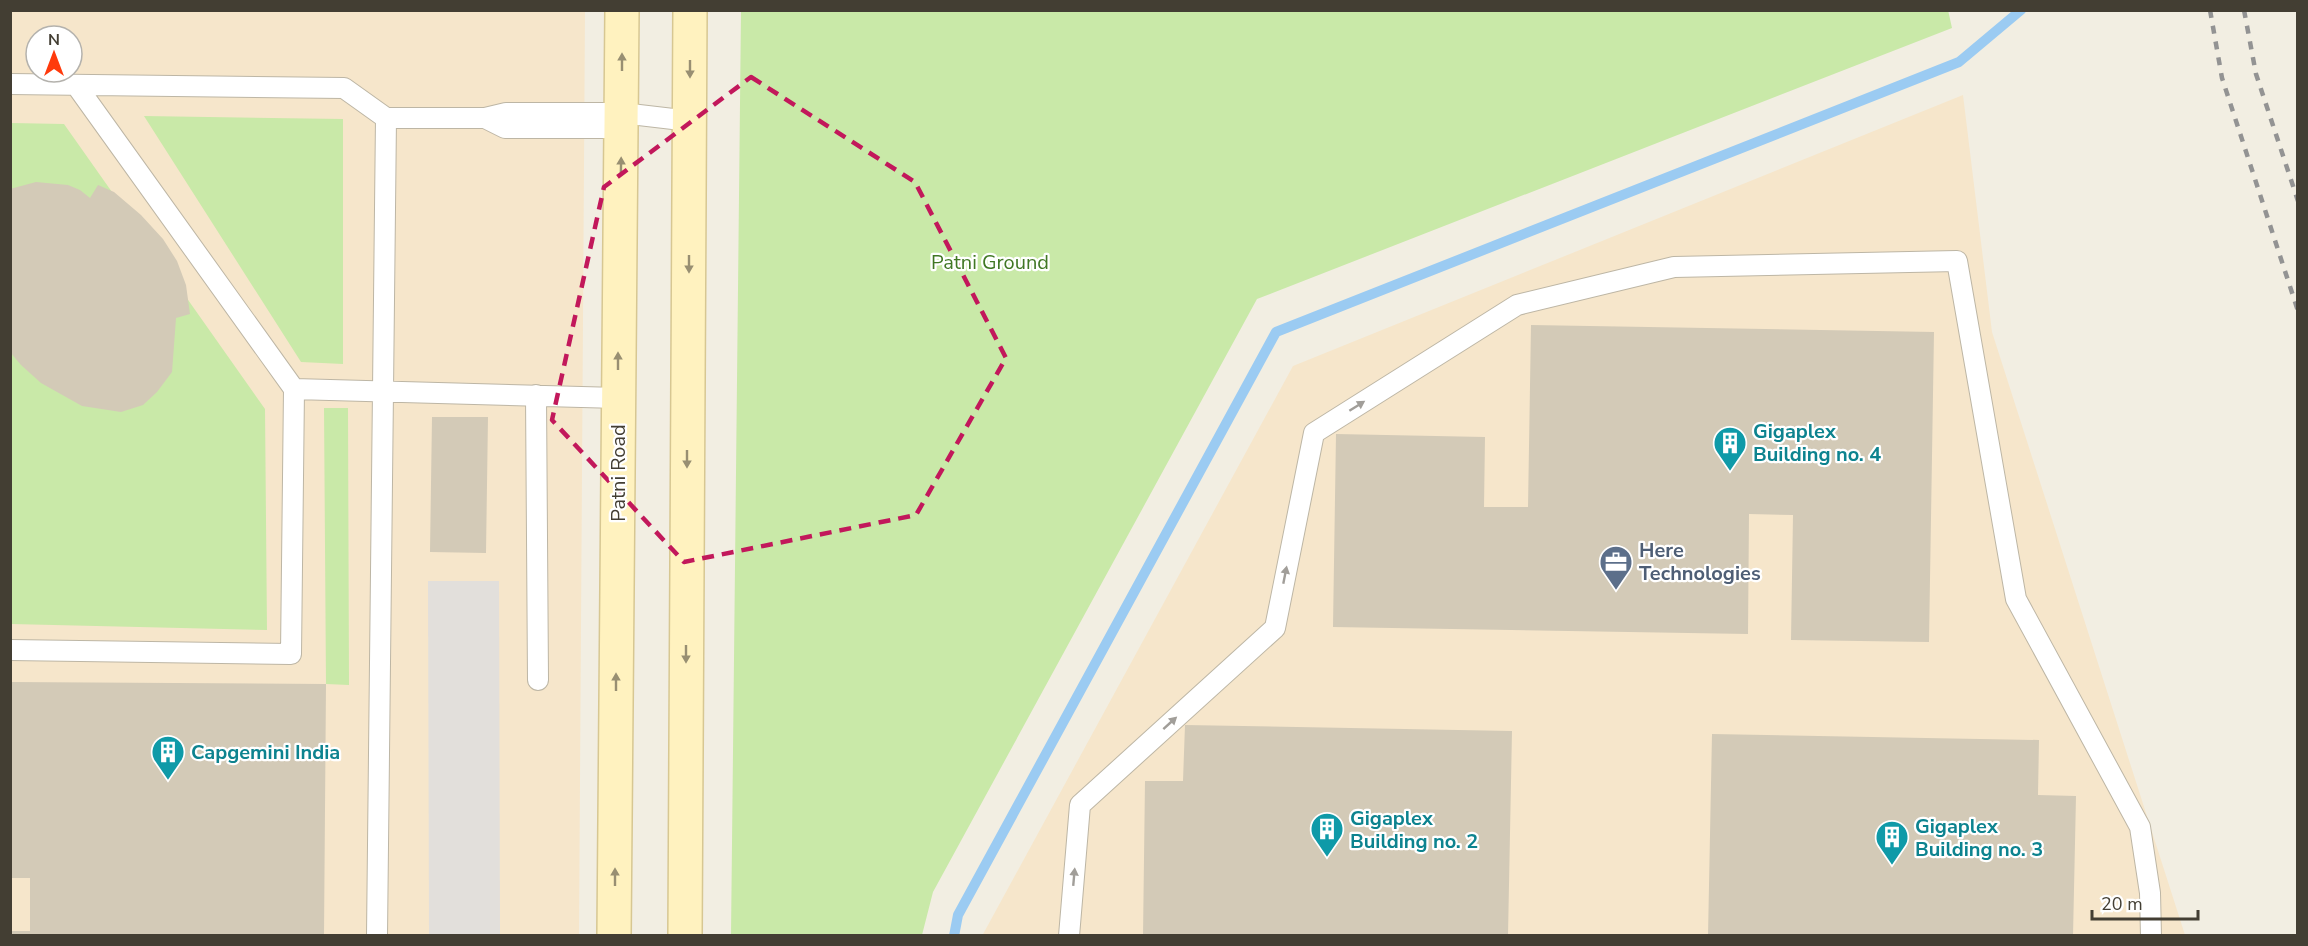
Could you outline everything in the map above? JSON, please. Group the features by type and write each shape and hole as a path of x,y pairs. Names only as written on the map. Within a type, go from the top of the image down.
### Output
{"main road":[{"name":"Patni Road","path":"614,936 622,10"},
{"path":"685,936 690,10"}],"lane":[{"path":"10,84 344,88 386,118 485,118 506,113 622,121 690,121"},
{"path":"10,650 291,654 294,390 76,85"},
{"path":"377,936 386,118"},
{"path":"1069,936 1080,805 1275,628 1314,433 1517,305 1674,267 1957,261 2016,599 2140,827 2150,893 2151,936"},
{"path":"294,390 618,398"},
{"path":"536,395 538,680"}],"highlighted area":[{"path":"751,77 915,182 1006,358 916,515 684,562 552,420 604,187"}],"shaded area":[{"path":"10,11 585,11 579,935 11,935"},
{"path":"1963,95 1992,332 2185,935 982,936 1293,366"},
{"path":"428,581 499,581 500,934 429,934"}],"green space":[{"name":"Patni Ground","path":"1948,10 1952,28 1257,299 933,892 922,935 731,936 741,11"},
{"path":"144,116 343,119 343,364 301,362"},
{"path":"11,123 64,124 265,409 267,630 11,624"},
{"path":"324,408 348,408 349,685 326,684"}],"building":[{"path":"36,182 68,185 80,190 90,198 98,185 114,192 141,215 163,239 177,261 186,285 190,314 176,318 172,372 157,392 143,405 121,412 82,406 41,383 10,352 10,189"},
{"name":"Gigaplex Building no. 4","path":"1531,325 1934,332 1929,642 1791,640 1793,515 1749,514 1748,634 1333,627 1336,434 1485,437 1484,507 1528,507"},
{"path":"432,417 488,417 486,553 430,552"},
{"name":"Capgemini India","path":"10,682 326,684 324,936 10,936 10,931 30,931 30,878 10,878"},
{"name":"Gigaplex Building no. 2","path":"1185,725 1512,731 1508,936 1143,936 1145,781 1183,781"},
{"name":"Gigaplex Building no. 3","path":"1712,734 2039,740 2038,795 2076,796 2073,936 1708,936"}],"waterway":[{"path":"954,936 958,915 1276,332 1959,62 2021,10"}],"railway":[{"path":"2210,10 2222,78 2298,311"},
{"path":"2244,10 2256,74 2298,201"}],"place":[{"name":"Gigaplex Building no. 4","path":"1730,472"},
{"name":"Here Technologies","path":"1616,591"},
{"name":"Capgemini India","path":"168,781"},
{"name":"Gigaplex Building no. 2","path":"1327,858"},
{"name":"Gigaplex Building no. 3","path":"1892,866"}]}
